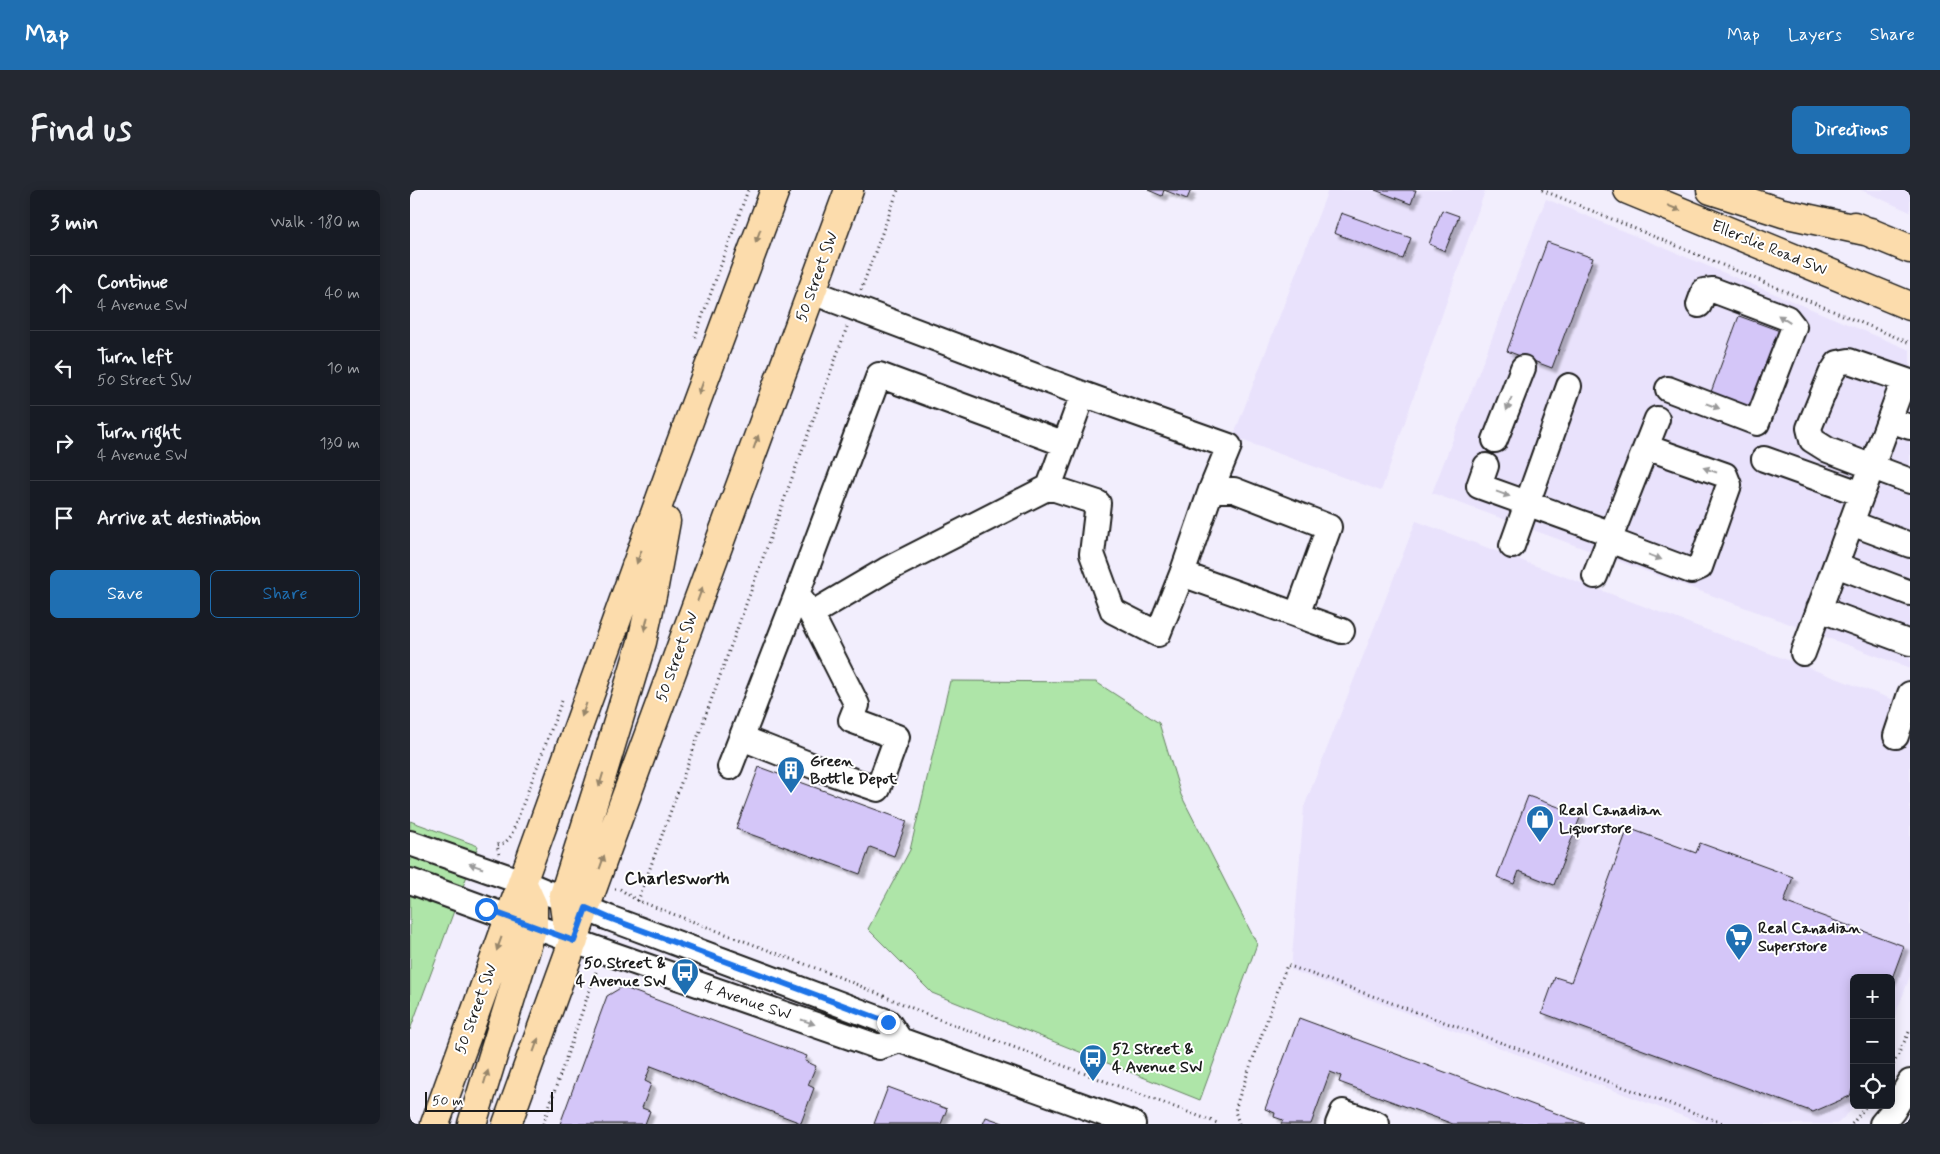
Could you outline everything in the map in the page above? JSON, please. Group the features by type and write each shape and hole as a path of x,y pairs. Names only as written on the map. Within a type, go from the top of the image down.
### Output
{"main road":[{"path":"472,1124 521,922 533,906 522,882 670,472 775,190"},
{"path":"800,322 829,190"},
{"name":"50 Street SW","path":"574,903 812,292 849,190"},
{"name":"Ellerslie Road SW","path":"1628,190 1910,306"},
{"path":"1711,190 1782,213 1870,232"},
{"path":"1766,190 1910,249"},
{"path":"1847,280 1910,292"},
{"path":"507,1124 574,941 566,920 574,903 602,775 642,642 665,531 670,472"},
{"name":"50 Street SW","path":"434,1124 521,922"}],"street":[{"path":"1668,389 1757,423 1794,327 1787,318 1713,290 1704,291 1699,305"},
{"path":"812,292 1083,394 1229,446 1158,634 1113,612 1092,554 1098,503 1048,487"},
{"path":"1803,653 1872,466 1900,424 1907,381 1849,361 1838,363 1831,374 1809,428 1812,440 1828,450 1872,466 1910,481"},
{"path":"1495,440 1523,368"},
{"path":"730,767 879,375 1065,444"},
{"path":"1512,546 1569,386"},
{"path":"811,614 886,570 1048,487 1083,394"},
{"path":"1595,576 1657,419"},
{"path":"1486,466 1479,486 1527,503 1692,571 1700,567 1729,485 1725,475 1646,446"},
{"path":"1764,459 1862,494"},
{"path":"1211,490 1234,490 1329,527 1297,615"},
{"path":"1851,523 1910,545"},
{"path":"1836,565 1910,593"},
{"path":"1182,574 1342,631"},
{"path":"742,738 831,773 878,789 897,737 851,720 857,705 811,614 797,594"},
{"path":"1819,609 1910,642"},
{"path":"1896,736 1910,694"},
{"name":"4 Avenue SW","path":"410,843 522,882 609,918 888,1022 900,1040 879,1047 574,941 410,881"},
{"path":"900,1040 1133,1124"},
{"path":"1882,1124 1893,1111 1910,1082"},
{"path":"1338,1124 1342,1112 1377,1124"}],"path":[{"path":"859,297 898,190"},
{"path":"1542,190 1910,342"},
{"path":"638,901 850,321"},
{"path":"616,890 620,889 638,901 839,977 938,1019 1220,1124"},
{"path":"1239,1124 1235,1111 1238,1100 1287,965 1725,1124"},
{"path":"542,1124 597,971"},
{"path":"1893,1064 1910,1030"},
{"path":"1852,1124 1864,1109"}],"shaded area":[{"path":"1328,190 1485,191 1381,491 1233,437"},
{"path":"1861,190 1910,190 1910,212"},
{"path":"1546,199 1910,350 1910,668 1432,493"},
{"path":"1416,521 1910,706 1910,976 1895,1016 1895,974 1850,974 1850,1109 1853,1109 1837,1124 1704,1124 1291,970 1304,807"}],"green space":[{"path":"950,681 1096,682 1159,723 1181,795 1257,944 1200,1100 932,993 868,929 910,850"},
{"path":"410,821 478,846 410,1030"}],"building":[{"path":"1148,190 1164,190 1162,196"},
{"path":"1164,190 1191,190 1187,199"},
{"path":"1375,190 1416,190 1411,204"},
{"path":"1442,210 1459,216 1445,251 1429,244"},
{"path":"1341,213 1411,238 1403,259 1334,233"},
{"path":"1547,242 1593,258 1552,368 1507,351"},
{"path":"1739,316 1780,331 1752,419 1707,403"},
{"name":"Green Bottle Depot","path":"759,767 907,821 894,856 870,847 860,874 736,829"},
{"name":"Real Canadian Liquorstore","path":"1528,796 1581,815 1554,885 1519,871 1514,884 1497,877"},
{"name":"Real Canadian Superstore","path":"1628,828 1696,853 1700,843 1793,877 1784,902 1904,946 1894,974 1850,974 1850,1096 1813,1112 1542,1013 1555,977 1571,982"},
{"path":"622,987 807,1056 805,1061 816,1066 808,1085 814,1088 801,1123 651,1066 645,1081 651,1084 642,1108 650,1111 645,1124 560,1124 607,996"},
{"path":"1299,1018 1585,1124 1453,1124 1339,1082 1341,1076 1330,1072 1311,1124 1281,1124 1283,1120 1274,1117 1275,1113 1265,1109"},
{"path":"888,1087 947,1109 941,1124 874,1124"},
{"path":"986,1117 1003,1123 1003,1124 983,1124"}],"place":[{"name":"Green Bottle Depot","path":"791,794"},
{"name":"Real Canadian Liquorstore","path":"1540,843"},
{"name":"Real Canadian Superstore","path":"1739,961"},
{"name":"50 Street & 4 Avenue SW","path":"685,996"},
{"name":"52 Street & 4 Avenue SW","path":"1093,1082"}],"district":[{"name":"Charlesworth","path":"677,879"}],"route":[{"path":"486,909 574,941 586,908 888,1022"}]}
